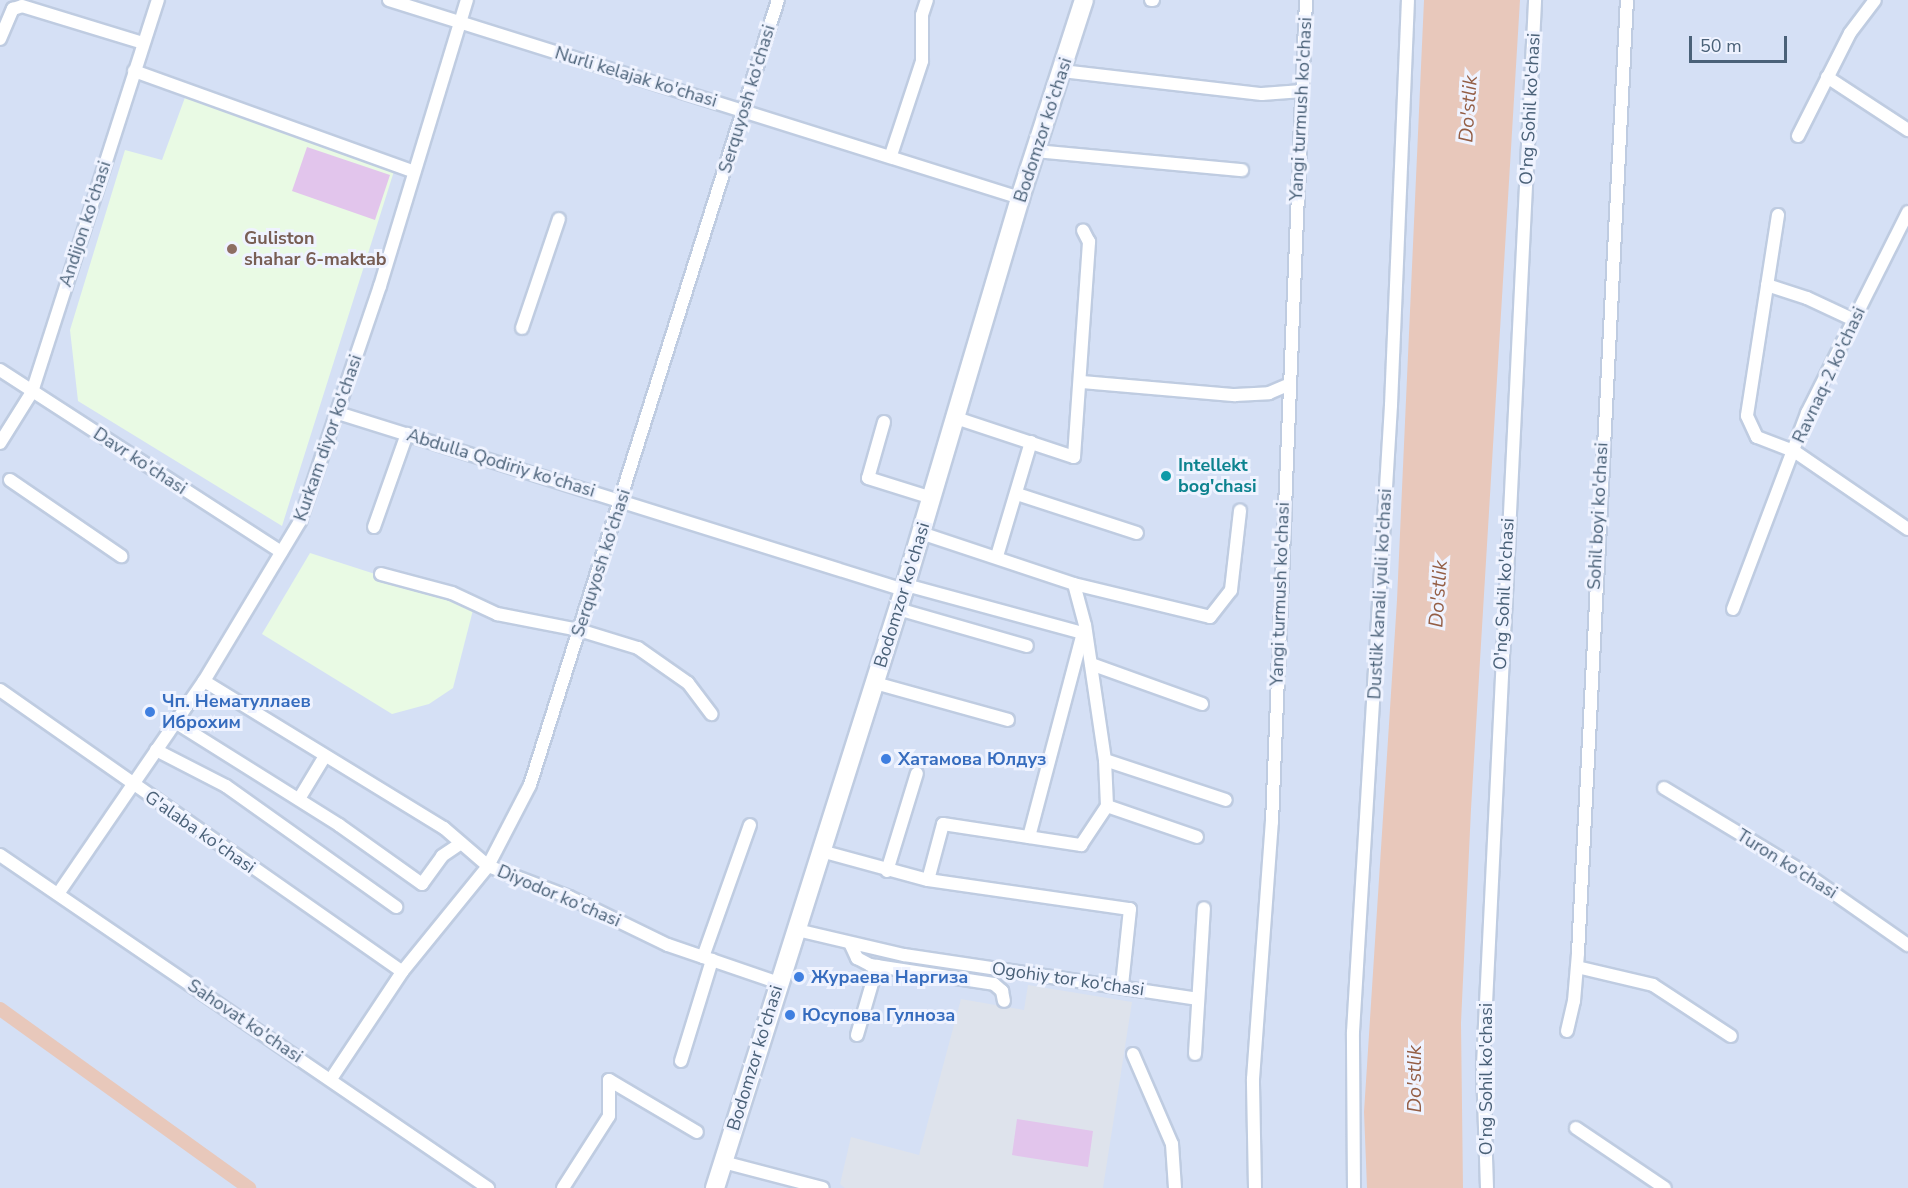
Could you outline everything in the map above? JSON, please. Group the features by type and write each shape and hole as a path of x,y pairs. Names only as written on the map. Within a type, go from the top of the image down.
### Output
{"street":[{"name":"Andijon ko'chasi","path":"0,443 32,392 158,0"},
{"name":"Nurli kelajak ko'chasi","path":"389,0 891,155 1020,198"},
{"name":"Kurkam diyor ko'chasi","path":"58,894 204,681 300,521 338,413 467,0"},
{"name":"Serquyosh ko'chasi","path":"331,1079 402,972 488,866 530,785 778,0"},
{"path":"891,155 922,61 922,15 927,0"},
{"name":"Bodomzor ko'chasi","path":"715,1188 905,588 1020,198 1084,0"},
{"name":"Yangi turmush ko'chasi","path":"1255,1188 1253,1079 1272,822 1288,385 1306,0"},
{"name":"Dustlik kanali yuli ko'chasi","path":"1354,1188 1353,1032 1391,405 1408,0"},
{"name":"O'ng Sohil ko'chasi","path":"1487,1188 1483,1054 1535,0"},
{"name":"Sohil boyi ko'chasi","path":"1567,1031 1577,967 1627,0"},
{"path":"1798,136 1850,33 1875,0"},
{"path":"0,39 13,9 22,6 143,43"},
{"path":"134,71 412,171"},
{"path":"1062,71 1262,94 1302,91"},
{"path":"1827,77 1908,130"},
{"path":"1036,151 1242,170"},
{"name":"Ravnaq-2 ko'chasi","path":"1733,609 1808,413 1908,212"},
{"path":"1778,215 1747,416 1757,437 1794,451 1908,529"},
{"path":"522,328 559,219"},
{"path":"956,418 1074,457 1082,382 1089,242 1083,230"},
{"path":"1767,285 1807,298 1854,320"},
{"name":"Davr ko'chasi","path":"0,370 281,552"},
{"path":"1082,382 1235,395 1269,393 1288,385"},
{"name":"Abdulla Qodiriy ko'chasi","path":"338,413 905,588 1084,629"},
{"path":"884,422 868,478 932,498"},
{"path":"374,527 407,434"},
{"path":"997,556 1031,442"},
{"path":"10,480 121,556"},
{"path":"1017,495 1137,533"},
{"path":"921,533 997,556 1074,584 1210,617 1231,590 1240,511"},
{"path":"381,574 452,593 497,614 579,630 638,648 688,683 711,714"},
{"path":"928,880 943,824 1081,845 1107,806 1105,760 1091,664 1074,584"},
{"path":"898,609 1027,646"},
{"path":"1029,837 1084,629"},
{"path":"1091,664 1202,704"},
{"name":"Diyodor ko'chasi","path":"204,681 444,828 488,866 707,958 779,983"},
{"path":"875,683 1008,720"},
{"name":"G'alaba ko'chasi","path":"0,690 402,972"},
{"path":"175,722 299,799 422,884 442,856 461,843"},
{"path":"156,750 226,786 396,907"},
{"path":"299,799 325,756"},
{"path":"1105,760 1226,800"},
{"path":"887,871 917,773"},
{"name":"Turon ko'chasi","path":"1664,788 1805,873 1908,945"},
{"path":"1107,806 1197,837"},
{"path":"681,1061 707,958 750,825"},
{"path":"821,851 887,871 928,880 1130,909 1122,985"},
{"name":"Sahovat ko'chasi","path":"0,855 488,1188"},
{"path":"1195,1054 1203,908"},
{"name":"Ogohiy tor ko'chasi","path":"797,930 904,955 1122,985 1197,999"},
{"path":"850,943 857,958 877,966 994,984 1002,991 1004,1001"},
{"path":"857,1035 877,966"},
{"path":"1577,967 1653,985 1731,1036"},
{"path":"1133,1054 1172,1144 1175,1188"},
{"path":"563,1188 609,1116 609,1080 697,1132"},
{"path":"1576,1128 1665,1188"},
{"path":"723,1162 823,1188"}],"shaded area":[{"path":"0,0 1908,0 1908,1188 0,1188"},
{"name":"Guliston shahar 6-maktab","path":"187,92 395,168 282,526 78,401 70,330 125,150 162,160"},
{"path":"307,147 390,175 375,220 292,191"},
{"path":"310,553 474,606 453,688 429,704 392,714 262,634"},
{"path":"1028,985 1132,1002 1103,1188 845,1188 840,1184 851,1137 919,1155 961,999 1024,1010"},
{"path":"1017,1119 1093,1131 1088,1167 1012,1155"}],"water":[{"name":"Do'stlik","path":"1424,0 1520,0 1471,809 1461,1023 1463,1188 1367,1188 1364,1112 1397,600"}],"waterway":[{"path":"0,1009 249,1188"}],"place":[{"name":"Guliston shahar 6-maktab","path":"232,249"},
{"name":"Intellekt bog'chasi","path":"1166,476"},
{"name":"Чп. Нематуллаев Иброхим","path":"150,712"},
{"name":"Хатамова Юлдуз","path":"886,759"},
{"name":"Жураева Наргиза","path":"799,977"},
{"name":"Юсупова Гулноза","path":"790,1015"}]}
